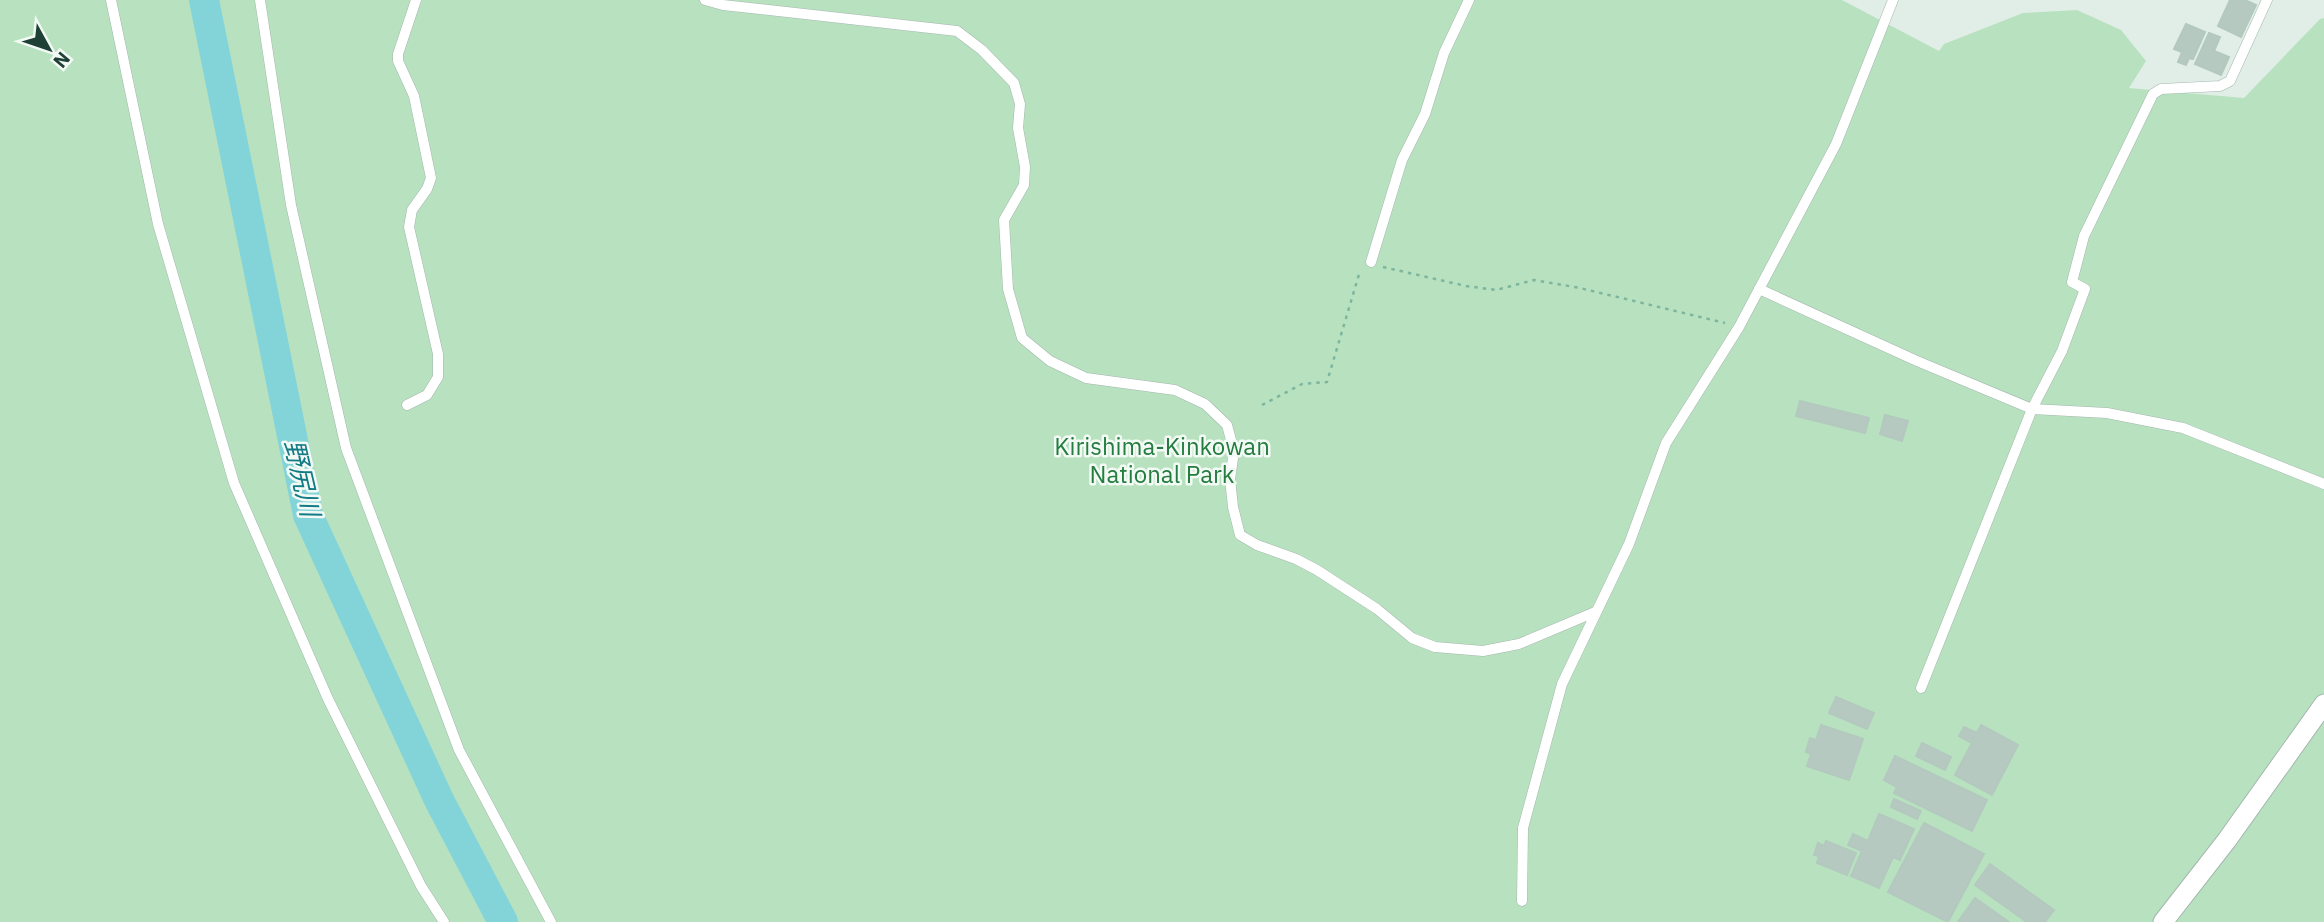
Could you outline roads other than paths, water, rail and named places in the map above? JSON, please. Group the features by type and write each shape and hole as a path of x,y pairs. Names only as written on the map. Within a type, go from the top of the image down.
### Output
{"street":[{"path":"2163,922 2227,840 2324,704"}],"lane":[{"path":"111,0 158,225 234,484 328,699 421,886 444,922"},
{"path":"260,0 291,205 346,448 459,750 551,922"},
{"path":"407,405 427,395 438,377 438,354 409,227 412,210 427,189 431,178 414,96 398,61 416,0"},
{"path":"705,0 723,5 957,31 982,50 1014,83 1020,104 1018,128 1025,167 1024,185 1004,220 1008,289 1022,338 1050,361 1086,378 1175,390 1205,404 1227,425 1234,451 1230,479 1240,535 1317,570 1377,609 1412,638 1435,648 1483,651 1519,644 1595,612"},
{"path":"1371,262 1402,160 1425,114 1444,53 1469,0"},
{"path":"1522,901 1522,828 1562,684 1629,544 1666,443 1739,327 1836,144 1893,0"},
{"path":"1921,688 2032,409 2062,351 2085,289 2072,282 2084,236 2153,94 2161,89 2220,86 2231,81 2267,0"},
{"path":"1759,289 1917,361 2032,409 2107,413 2183,428 2324,484"}],"waterway":[{"name":"野尻川","path":"204,0 308,515 439,800 503,922"}],"park label":[{"name":"Kirishima-Kinkowan National Park","path":"1162,461"}]}
